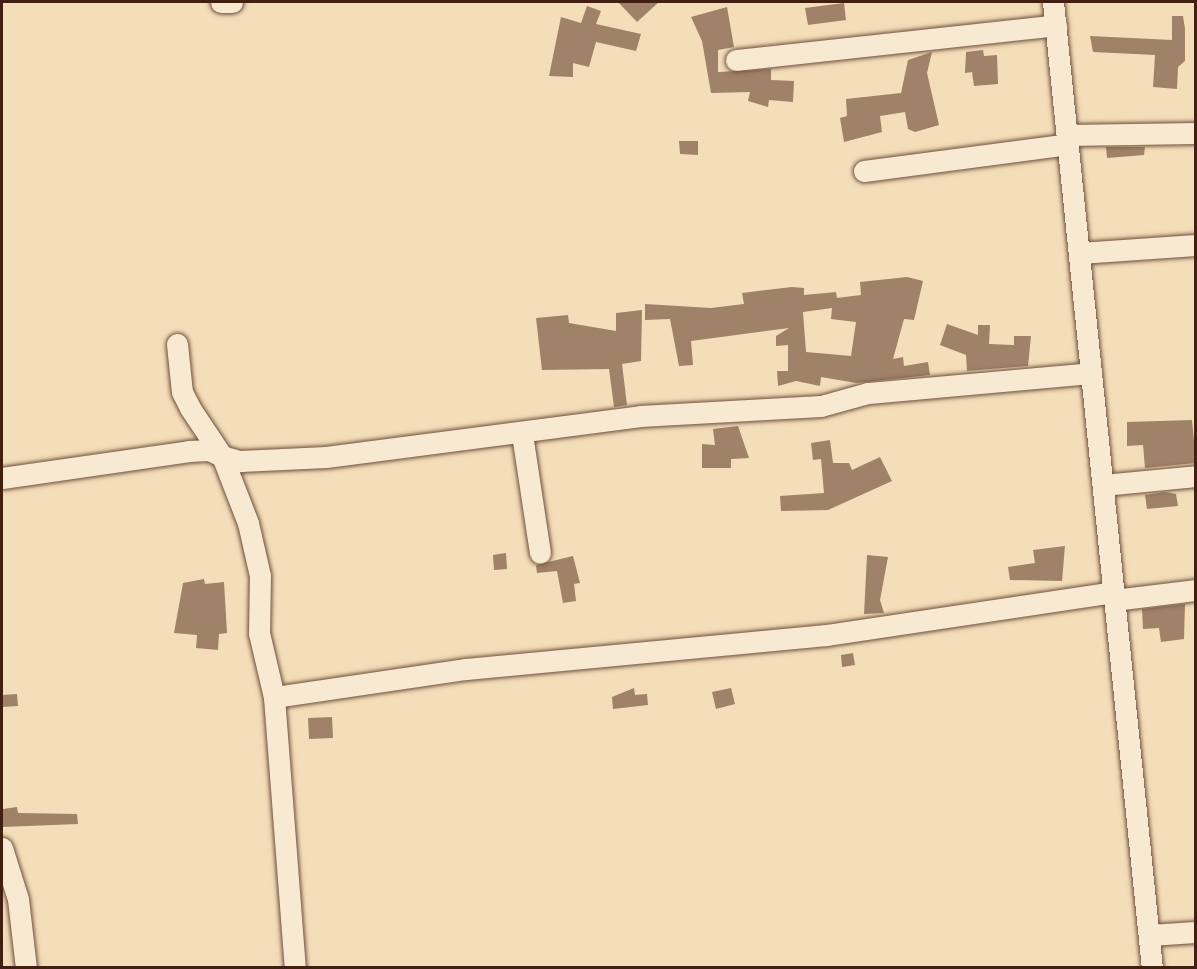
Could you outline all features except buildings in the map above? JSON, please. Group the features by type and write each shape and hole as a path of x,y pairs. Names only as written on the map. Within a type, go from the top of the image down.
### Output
{"street":[{"path":"221,2 232,2"},
{"path":"1053,2 1152,968"},
{"path":"736,60 1056,25"},
{"path":"864,171 1067,140 1196,133"},
{"path":"1079,253 1196,245"},
{"path":"177,344 182,392 222,456 248,523 260,576 260,633 274,697 295,968"},
{"path":"2,478 208,450 240,461 326,457 522,434 640,416 821,406 868,393 1091,373"},
{"path":"522,434 540,553"},
{"path":"1103,485 1196,476"},
{"path":"274,697 466,669 826,635 1113,596 1196,590"},
{"path":"2,848 18,899 26,968"},
{"path":"1149,935 1196,932"}]}
